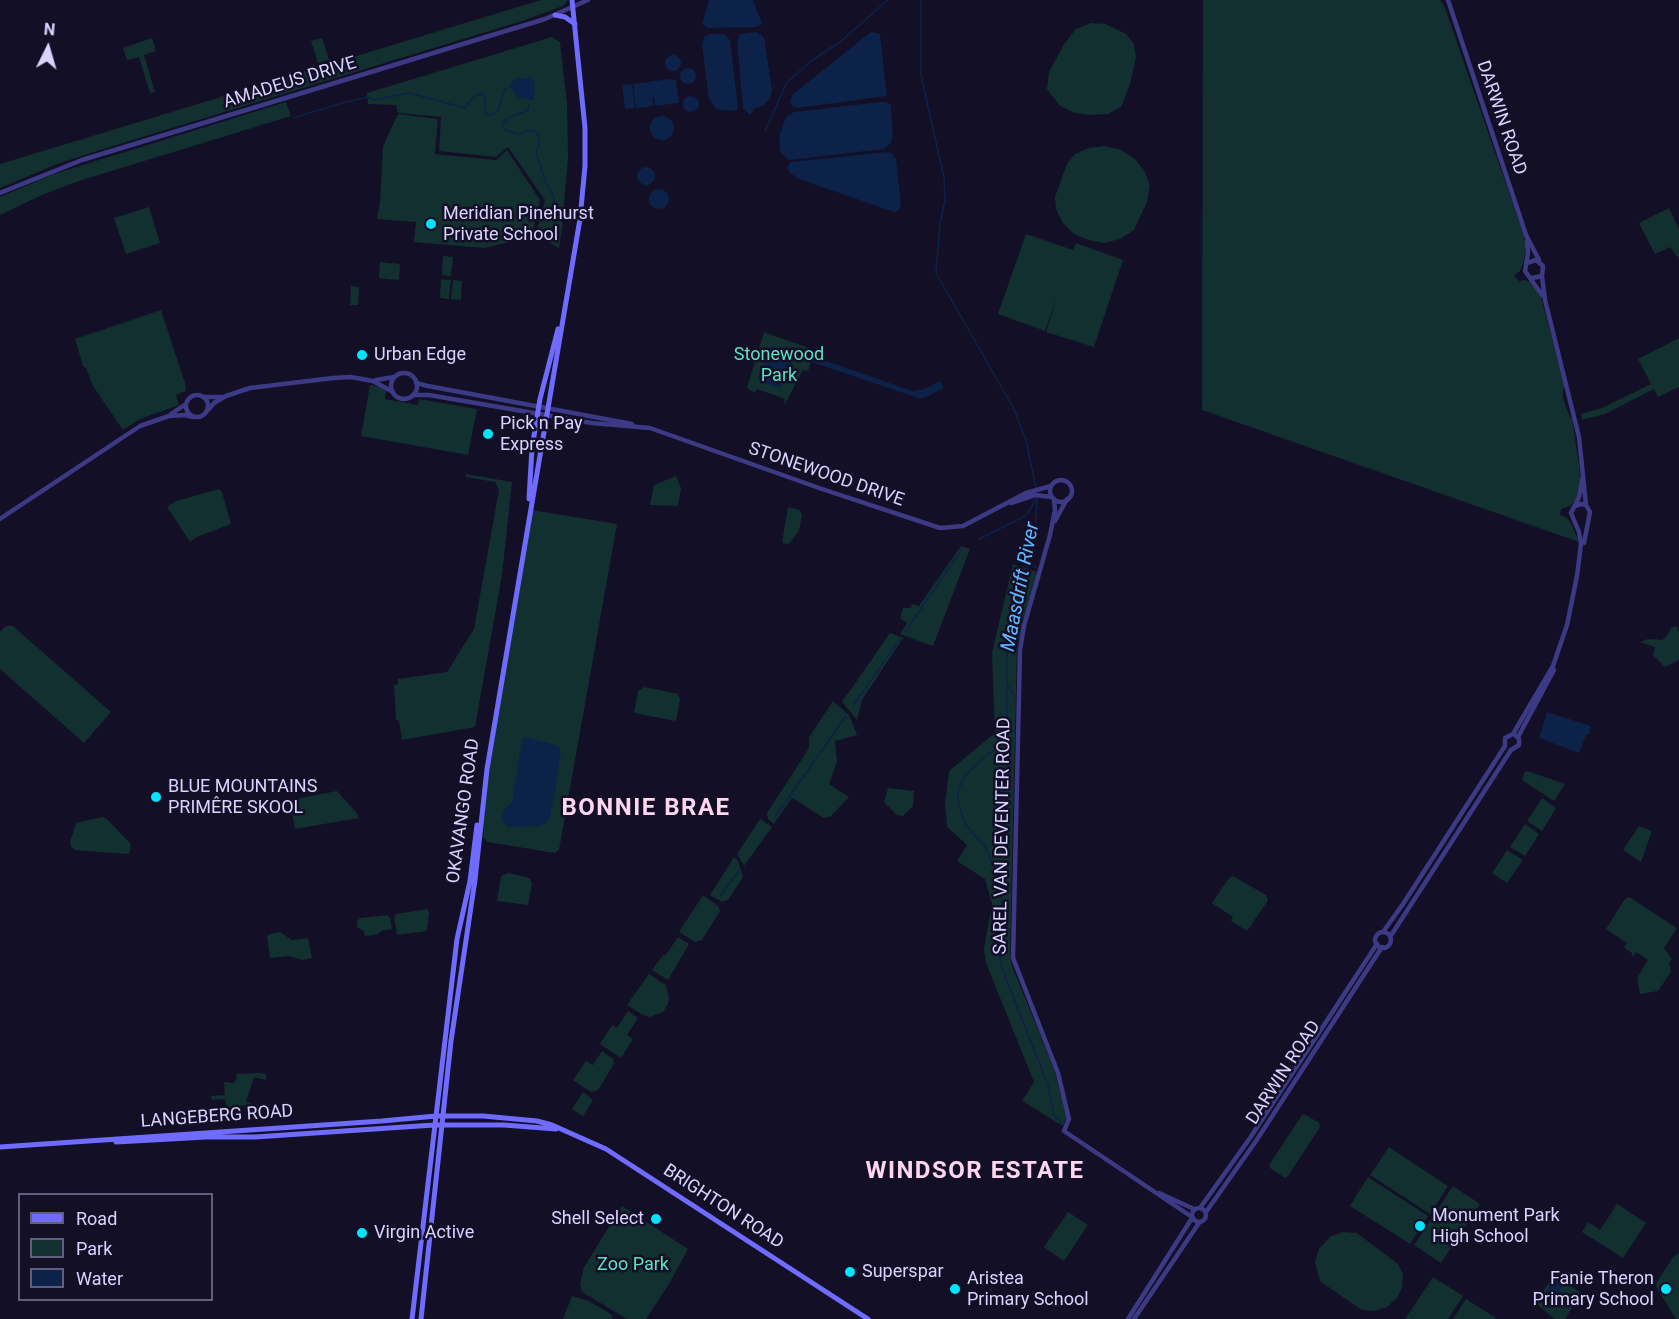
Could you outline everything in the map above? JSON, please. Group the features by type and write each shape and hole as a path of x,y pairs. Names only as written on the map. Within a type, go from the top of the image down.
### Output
{"main road":[{"name":"OKAVANGO ROAD","path":"420,1319 451,1041 475,880 492,738 580,219 585,166 584,117 573,0"},
{"path":"555,15 565,17 575,24"},
{"name":"OKAVANGO ROAD","path":"412,1319 457,939 470,881 488,747 525,529 532,448 539,406 564,310"},
{"name":"LANGEBERG ROAD","path":"0,1149 444,1116"},
{"name":"BRIGHTON ROAD","path":"444,1116 511,1117 537,1121 591,1141 868,1319"},
{"name":"LANGEBERG ROAD","path":"0,1149 197,1137 255,1137 442,1125"},
{"name":"BRIGHTON ROAD","path":"442,1125 504,1125 558,1129"}],"street":[{"name":"AMADEUS DRIVE","path":"0,193 82,160 555,15 588,0"},
{"name":"DARWIN ROAD","path":"1443,0 1450,9"},
{"name":"DARWIN ROAD","path":"1448,0 1526,235 1527,263"},
{"name":"DARWIN ROAD","path":"1526,235 1539,260"},
{"path":"1515,735 1519,745 1511,750 1390,937 1388,945 1382,947 1377,944 1376,937 1383,932 1403,904 1505,746 1505,738 1515,735 1550,680 1569,627 1590,512 1586,505 1575,419 1545,300 1542,276 1544,268 1539,260 1534,259 1527,263 1525,271 1545,300"},
{"path":"1532,278 1542,276"},
{"path":"0,519 140,426 169,416 201,417 226,396 253,387 342,377 373,381 408,374 416,383 416,391 413,395 402,399 373,381"},
{"path":"393,392 392,383 396,376"},
{"name":"STONEWOOD DRIVE","path":"416,383 626,421 636,425"},
{"name":"STONEWOOD DRIVE","path":"413,395 429,395 592,423 650,428 940,528 963,526 1006,504 1041,492 1051,486"},
{"path":"169,416 187,403 192,396 226,396"},
{"path":"204,397 208,403 208,410"},
{"path":"187,403 188,412 193,417"},
{"path":"1515,735 1553,666 1567,625 1581,553 1581,539 1571,513 1579,497 1583,477"},
{"path":"1058,481 1067,482 1071,491 1067,499 1060,501 1053,498 1050,491 1051,486 1058,481"},
{"name":"STONEWOOD DRIVE","path":"1041,492 1053,498"},
{"name":"SAREL VAN DEVENTER ROAD","path":"1050,535 1055,510 1053,498"},
{"name":"SAREL VAN DEVENTER ROAD","path":"1067,499 1059,511 1050,535 1024,626 1020,650 1013,950 1015,965 1058,1073 1069,1119 1064,1131 1157,1192"},
{"path":"1575,506 1586,505"},
{"path":"1574,521 1580,523 1588,520"},
{"path":"1505,746 1511,750"},
{"path":"1383,932 1390,937"},
{"name":"DARWIN ROAD","path":"1197,1208 1250,1138 1377,944"},
{"name":"DARWIN ROAD","path":"1199,1222 1205,1219 1206,1212 1256,1141 1382,947"},
{"path":"1157,1192 1206,1212"},
{"path":"1134,1319 1199,1222 1157,1192"},
{"path":"1128,1319 1197,1208"}],"green space":[{"path":"541,0 568,0 563,6 522,21 100,150 57,164 0,188 0,164"},
{"path":"1203,0 1440,0 1444,5 1524,236 1526,247 1524,261 1520,271 1514,276 1519,281 1530,282 1541,297 1565,388 1563,398 1570,418 1572,418 1581,480 1576,499 1570,506 1561,509 1560,515 1571,523 1579,542 1202,410"},
{"path":"1091,23 1105,24 1116,29 1126,34 1134,44 1136,57 1130,84 1121,107 1108,114 1075,113 1060,106 1047,89 1049,72 1064,44 1076,29"},
{"path":"552,37 560,42 567,104 568,158 559,248 536,235 545,200 508,147 496,157 439,151 441,117 398,113 396,105 368,104 367,93"},
{"path":"152,38 156,51 144,55 155,92 150,93 139,57 127,60 123,48"},
{"path":"322,38 329,60 318,63 311,41"},
{"path":"286,102 291,116 79,181 0,215 0,197 54,174"},
{"path":"398,114 438,119 435,154 496,160 507,150 540,200 531,237 484,248 414,242 416,222 377,219 383,146"},
{"path":"1104,146 1119,149 1134,158 1144,170 1150,186 1147,202 1134,230 1120,239 1104,243 1074,234 1063,223 1056,209 1055,197 1067,164 1075,154 1089,148"},
{"path":"149,207 160,243 126,254 114,218"},
{"path":"1669,208 1679,229 1679,259 1670,247 1655,254 1639,223"},
{"path":"1026,234 1073,250 1076,243 1123,260 1094,347 1046,332 1058,295 1045,331 998,314"},
{"path":"443,256 453,257 451,276 442,275"},
{"path":"380,262 400,264 399,280 379,278"},
{"path":"441,279 451,280 449,299 440,298"},
{"path":"453,280 462,281 461,300 451,299"},
{"path":"351,286 359,287 358,305 350,305"},
{"path":"161,310 186,391 176,395 179,405 140,419 123,430 93,386 83,366 75,339"},
{"name":"Stonewood Park","path":"764,332 815,350 808,371 803,370 785,404 785,399 757,389 755,393 747,388"},
{"path":"1679,338 1679,387 1658,397 1654,389 1605,414 1582,420 1581,414 1602,408 1651,384 1638,359"},
{"path":"370,385 386,391 385,399 418,405 419,399 477,409 468,455 361,436"},
{"path":"466,474 512,482 502,575 475,727 402,740 399,721 396,720 394,685 398,684 398,679 447,672 474,629 499,490 495,482 466,477"},
{"path":"676,476 681,488 678,506 650,505 654,485"},
{"path":"219,489 222,492 231,524 190,542 167,507 176,501"},
{"path":"788,507 799,510 802,514 799,531 789,544 782,543"},
{"path":"532,510 617,524 559,850 555,853 487,842 483,837 484,829 482,828 489,768"},
{"path":"961,546 970,549 933,646 900,634 907,623 900,618 903,608 911,608 912,604 919,606"},
{"path":"1013,564 1037,572 1017,648 1010,954 1012,966 1054,1069 1067,1118 1063,1126 1022,1101 1034,1082 986,963 984,949 992,904 985,879 957,861 967,845 947,827 945,804 949,771 995,733 992,653"},
{"path":"6,626 13,626 111,712 84,743 0,669 0,632"},
{"path":"1676,626 1679,632 1679,660 1665,667 1653,655 1655,647 1640,642 1648,639 1662,640 1671,628"},
{"path":"890,633 903,638 862,700 857,720 842,702"},
{"path":"644,687 678,694 680,699 676,721 634,713 638,691"},
{"path":"833,701 849,715 857,735 835,741 837,762 829,784 849,797 830,817 824,818 792,798 774,824 768,819 767,813 809,748 809,737"},
{"path":"1527,771 1565,784 1554,801 1522,780"},
{"path":"888,788 914,791 913,806 903,816 897,815 884,802"},
{"path":"337,791 359,818 295,829 290,800"},
{"path":"1542,798 1556,808 1542,831 1527,821"},
{"path":"103,817 130,843 129,854 75,850 71,847 70,842 76,823"},
{"path":"760,819 772,827 744,866 737,854"},
{"path":"1525,824 1539,834 1525,856 1510,847"},
{"path":"1639,826 1652,831 1641,862 1623,850"},
{"path":"1507,850 1523,860 1507,883 1492,873"},
{"path":"734,857 738,861 743,877 728,900 722,902 710,895"},
{"path":"508,873 530,879 532,884 528,905 497,901 501,876"},
{"path":"1233,876 1266,895 1268,899 1247,931 1231,921 1233,917 1212,903 1229,878"},
{"path":"703,895 718,906 720,911 702,940 695,942 679,932"},
{"path":"1629,897 1677,928 1664,948 1672,959 1669,963 1671,972 1658,991 1640,994 1637,978 1648,960 1636,952 1633,957 1631,952 1624,948 1627,943 1606,929 1625,899"},
{"path":"427,909 429,912 427,931 397,935 394,917 396,914"},
{"path":"387,915 390,918 392,929 365,936 364,931 357,927 357,921 360,918"},
{"path":"280,932 292,940 308,938 312,958 302,960 289,956 270,958 267,936"},
{"path":"678,937 689,944 668,980 652,970"},
{"path":"649,974 666,985 669,998 663,1012 650,1017 627,1005"},
{"path":"628,1011 638,1018 627,1035 633,1039 621,1058 600,1044 612,1025 617,1028"},
{"path":"602,1051 613,1059 614,1064 598,1090 591,1092 573,1080 586,1061 593,1065"},
{"path":"236,1074 266,1074 266,1080 254,1077 246,1102 259,1106 258,1109 247,1105 226,1107 225,1099 212,1100 211,1096 225,1095 224,1082 234,1083 237,1078"},
{"path":"583,1092 593,1100 583,1116 572,1109"},
{"path":"1302,1115 1319,1123 1320,1127 1285,1178 1269,1165"},
{"path":"1389,1147 1448,1186 1430,1214 1370,1175"},
{"path":"1368,1177 1428,1216 1410,1244 1350,1206"},
{"path":"1453,1186 1480,1204 1441,1263 1414,1245"},
{"path":"1617,1204 1646,1223 1623,1258 1582,1232 1588,1222 1600,1230"},
{"name":"Zoo Park","path":"622,1206 688,1249 646,1319 627,1319 582,1292 580,1285 584,1267"},
{"path":"1068,1212 1088,1225 1064,1261 1044,1247"},
{"path":"1344,1232 1357,1233 1398,1264 1403,1275 1402,1287 1397,1298 1387,1307 1375,1311 1362,1310 1321,1282 1315,1262 1319,1249 1331,1236"},
{"name":"Fanie Theron Primary School","path":"1679,1253 1679,1319 1676,1319 1655,1285 1673,1257"},
{"path":"1555,1275 1581,1293 1565,1319 1555,1319 1536,1304"},
{"path":"1433,1277 1463,1296 1448,1319 1405,1319"},
{"name":"Zoo Park","path":"572,1296 589,1301 611,1314 613,1319 563,1319"},
{"path":"1466,1299 1496,1318 1453,1319"}],"water":[{"path":"709,0 753,0 762,24 757,27 708,28 703,25 703,20"},
{"path":"757,32 764,37 772,90 770,98 764,105 754,109 750,115 743,109 737,40 740,34"},
{"path":"871,32 880,34 887,96 797,108 792,106 790,101 793,94"},
{"path":"724,34 730,40 738,108 736,111 716,109 709,99 702,44 705,36"},
{"path":"673,55 681,63 673,71 665,63"},
{"path":"688,68 696,76 688,84 680,76"},
{"path":"528,78 534,81 533,100 517,97 509,85 516,79"},
{"path":"676,80 679,103 655,106 654,97 652,98 654,106 636,108 633,84"},
{"path":"632,84 635,108 625,109 622,85"},
{"path":"691,96 699,104 691,112 683,104"},
{"path":"881,102 891,105 893,137 884,149 789,160 780,152 779,137 786,117 794,112"},
{"path":"662,116 671,119 674,128 671,137 662,140 653,137 650,128 653,119"},
{"path":"892,153 896,159 901,205 898,211 894,212 799,179 790,173 787,167 791,162"},
{"path":"642,167 650,167 655,172 653,183 642,185 637,180 637,172"},
{"path":"659,189 666,192 669,199 666,206 659,209 652,206 649,199 652,192"},
{"path":"772,346 791,354 809,355 912,391 925,389 940,381 944,388 924,398 918,398 800,358 792,362 781,387 776,387 759,381 758,378 769,347"},
{"path":"1547,712 1591,726 1579,753 1539,738"},
{"path":"525,737 559,746 561,751 550,817 540,826 507,827 502,820 503,811 512,802 522,739"},
{"path":"1556,1281 1563,1286 1547,1308 1543,1304 1543,1297 1552,1282"}],"waterway":[{"path":"765,131 787,82 814,59 840,42 888,0"},
{"name":"Maasdrift River","path":"921,0 921,75 944,178 945,201 940,223 936,273 1014,409 1026,440 1036,488"},
{"path":"293,118 367,97 373,100 410,93 465,108 474,96 481,94 485,97 485,113 491,116 498,110 504,90 507,88"},
{"path":"529,104 528,110 507,119 502,124 506,131 519,134 534,131 538,135 537,156"},
{"path":"538,158 545,181 554,197 557,242"},
{"name":"Maasdrift River","path":"1037,496 1035,539 1007,646 1007,729 1001,743 965,775 958,790 958,804 966,825 985,847 996,871 1002,898 999,955 1003,971 1048,1085 1054,1116 1061,1122"},
{"path":"979,539 1027,514 1036,499"},
{"path":"905,632 962,549"},
{"path":"1031,562 1036,568"},
{"path":"853,706 900,639"},
{"name":"Maasdrift River","path":"1007,685 1013,694"},
{"path":"775,817 846,716"},
{"path":"721,895 739,870"}],"place":[{"name":"Meridian Pinehurst Private School","path":"431,224"},
{"name":"Urban Edge","path":"362,355"},
{"name":"Pick n Pay Express","path":"488,434"},
{"name":"BLUE MOUNTAINS PRIMÊRE SKOOL","path":"156,797"},
{"name":"Shell Select","path":"656,1219"},
{"name":"Monument Park High School","path":"1420,1226"},
{"name":"Virgin Active","path":"362,1233"},
{"name":"Superspar","path":"850,1272"},
{"name":"Aristea Primary School","path":"955,1289"},
{"name":"Fanie Theron Primary School","path":"1666,1289"}],"district":[{"name":"BONNIE BRAE","path":"646,809"},
{"name":"WINDSOR ESTATE","path":"975,1172"}]}
